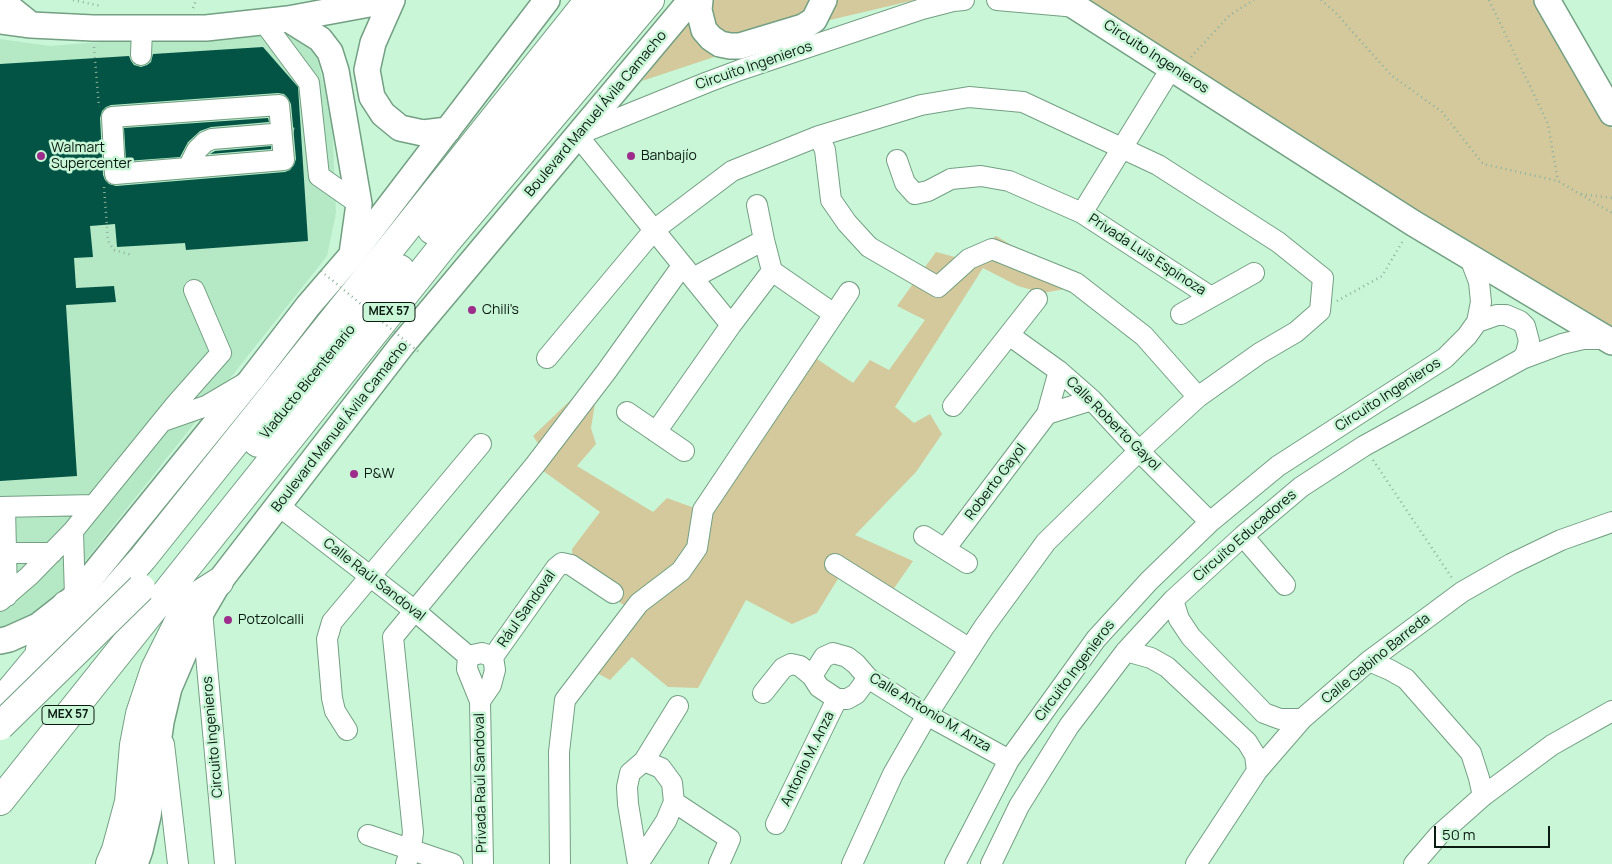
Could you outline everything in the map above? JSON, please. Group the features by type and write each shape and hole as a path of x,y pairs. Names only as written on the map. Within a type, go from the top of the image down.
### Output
{"highway":[{"name":"MEX 57","path":"0,737 77,607 142,558 589,0"},
{"name":"Viaducto Bicentenario","path":"0,726 141,588 618,0"},
{"name":"MEX 57","path":"0,801 447,241 650,0"},
{"path":"110,864 130,802 134,745 140,714 155,669 190,602 219,582"},
{"path":"0,696 77,607"},
{"path":"0,703 77,607"}],"main road":[{"path":"0,0 31,25"},
{"path":"0,21 31,25 142,29 206,28 288,18 391,0"},
{"path":"391,0 373,43 367,70 372,97 383,114 400,128 423,132 448,130"},
{"path":"0,641 9,639 77,607 308,306 352,255 547,0"},
{"name":"Boulevard Manuel Ávila Camacho","path":"135,864 148,816 161,722 169,688 202,611 219,582 402,346 692,0"},
{"path":"700,0 699,10 704,30 720,44 740,46 803,27 814,20 824,0"},
{"path":"1547,0 1612,113"},
{"name":"Circuito Ingenieros","path":"1071,3 1470,258"},
{"path":"288,18 320,39 330,52 336,71 359,204 352,255"},
{"name":"Circuito Educadores","path":"1470,258 1610,341"}],"street":[{"name":"Circuito Ingenieros","path":"577,136 740,70 922,9 964,0"},
{"name":"Circuito Ingenieros","path":"997,0 1071,3"},
{"path":"263,21 309,83 307,130 319,176 359,204"},
{"path":"141,55 142,29"},
{"name":"Privada Luis Espinoza","path":"1082,213 1175,69"},
{"path":"547,358 654,230 732,171 819,136 921,105 969,97 1023,102 1158,165 1278,242 1323,278 1320,311 1296,332 1260,353 1198,397 1139,451 1046,542 984,627 927,714 893,774 852,864"},
{"path":"279,105 284,160 188,168 116,174 112,117 279,105"},
{"path":"186,111 195,122 205,128 272,130 212,139 205,142 197,150 188,168"},
{"path":"577,136 731,325"},
{"path":"819,136 825,150 831,200 847,223 869,246 938,286 968,259 992,249 1076,283 1144,336 1198,397"},
{"name":"Privada Luis Espinoza","path":"897,160 905,183 914,194 928,191 952,179 981,176 1009,181 1082,213 1212,297"},
{"path":"757,205 772,271 834,314"},
{"path":"408,857 413,832 393,637 535,465 606,372 687,272 764,240"},
{"path":"1470,258 1479,282 1481,302 1477,322"},
{"path":"656,432 731,325 772,271"},
{"name":"Privada Luis Espinoza","path":"1181,314 1254,273"},
{"path":"4,598 73,531 176,404 221,353 194,290"},
{"path":"560,864 559,752 565,700 639,603 681,571 697,548 703,510 849,292"},
{"path":"953,406 1038,299"},
{"path":"1477,322 1497,315 1506,315 1520,321 1525,326 1529,341 1526,353 1522,359"},
{"name":"Circuito Ingenieros","path":"955,864 1009,760 1096,639 1149,581 1210,522 1278,466 1445,358 1467,336 1477,322"},
{"name":"Calle Roberto Gayol","path":"1009,334 1059,371 1092,400 1139,451 1210,522"},
{"name":"Circuito Educadores","path":"991,864 1019,806 1069,726 1126,651 1173,600 1243,536 1301,487 1364,446 1522,359 1562,344 1583,339 1610,341"},
{"name":"Roberto Gayol","path":"945,549 1047,414 1059,371"},
{"path":"163,421 206,406 251,380"},
{"path":"1047,414 1092,400"},
{"path":"627,412 684,451"},
{"path":"347,730 334,710 332,698 327,639 332,622 481,444"},
{"path":"4,598 6,553 3,507 94,505"},
{"name":"Calle Raúl Sandoval","path":"279,506 415,611 468,656"},
{"name":"Calle Gabino Barreda","path":"1206,859 1257,771 1302,719 1370,661 1462,592 1511,564 1561,540 1612,522"},
{"path":"73,531 77,607"},
{"path":"924,536 968,563"},
{"path":"1243,536 1285,585"},
{"path":"6,553 52,553"},
{"name":"Rául Sandoval","path":"493,657 556,568 562,563 572,565 613,594"},
{"path":"835,564 970,649"},
{"path":"1173,600 1179,619 1191,637 1264,713 1280,719 1302,719"},
{"name":"Circuito Ingenieros","path":"202,611 225,864"},
{"path":"1126,651 1151,658 1167,667 1247,742 1255,755 1257,771"},
{"path":"482,653 493,657 495,670 491,685 480,701 467,669 468,656 482,653"},
{"name":"Calle Antonio M. Anza","path":"812,676 824,657 833,653 847,657 868,678 1009,760"},
{"path":"1370,661 1406,679 1471,752 1483,796"},
{"path":"763,693 783,668 790,664 800,666 812,676"},
{"name":"Antonio M. Anza","path":"776,824 838,699 819,687 812,676"},
{"path":"838,699 847,700 856,694 868,678"},
{"name":"Privada Raúl Sandoval","path":"480,701 483,864"},
{"path":"638,864 626,787 630,773 644,762 678,706"},
{"path":"1414,864 1439,835 1483,796 1552,745 1612,712"},
{"path":"161,722 178,864"},
{"path":"638,864 666,821 674,802 672,782 661,768 644,762"},
{"path":"674,802 730,839 719,864"},
{"path":"368,835 408,857 452,864"}],"path":[{"path":"1175,69 1230,15 1254,0"},
{"path":"1321,0 1334,11 1391,75 1442,112 1483,164 1558,181 1612,213"},
{"path":"1488,0 1548,124 1558,181"},
{"path":"1580,194 1612,198"},
{"path":"1320,311 1382,276 1414,222"},
{"path":"321,271 420,353"},
{"path":"1364,446 1462,592"}],"shaded area":[{"path":"704,0 915,0 813,24 642,81"},
{"path":"998,0 1538,0 1563,49 1612,129 1612,342 1105,25"},
{"path":"276,28 299,37 317,57 332,118 336,213 327,256 63,589 25,621 0,628 0,39 50,46"},
{"path":"996,236 1070,280 1070,288 1043,293 1018,286 983,268 895,407 914,423 930,414 942,434 916,472 855,535 913,561 888,597 844,569 817,613 792,624 746,600 698,688 668,687 632,657 610,680 582,665 625,606 573,571 572,549 600,512 535,465 544,452 533,436 575,396 595,403 591,428 596,444 577,466 653,512 667,498 697,509 802,349 853,383 870,360 889,370 925,320 897,306 936,252 959,258"}],"building":[{"path":"263,47 298,87 308,241 186,250 185,243 117,247 115,224 90,226 93,257 74,258 76,288 114,286 116,302 66,305 77,476 0,481 0,64 129,56 134,65 141,67 151,62 153,54","holes":["284,94 291,104 296,159 290,170 285,172 116,186 109,184 105,180 103,175 100,118 102,111 106,107 111,105"]},
{"path":"268,118 269,122 211,127 200,131 188,142 180,157 126,161 124,128"},
{"path":"271,146 271,149 210,154 215,151"}],"tunnel":[{"path":"272,125 300,122"},
{"path":"273,134 301,139"}],"place":[{"name":"Walmart Supercenter","path":"41,156"},
{"name":"Banbajío","path":"631,156"},
{"name":"Chili's","path":"472,310"},
{"name":"P&W","path":"354,474"},
{"name":"Potzolcalli","path":"228,620"}]}
